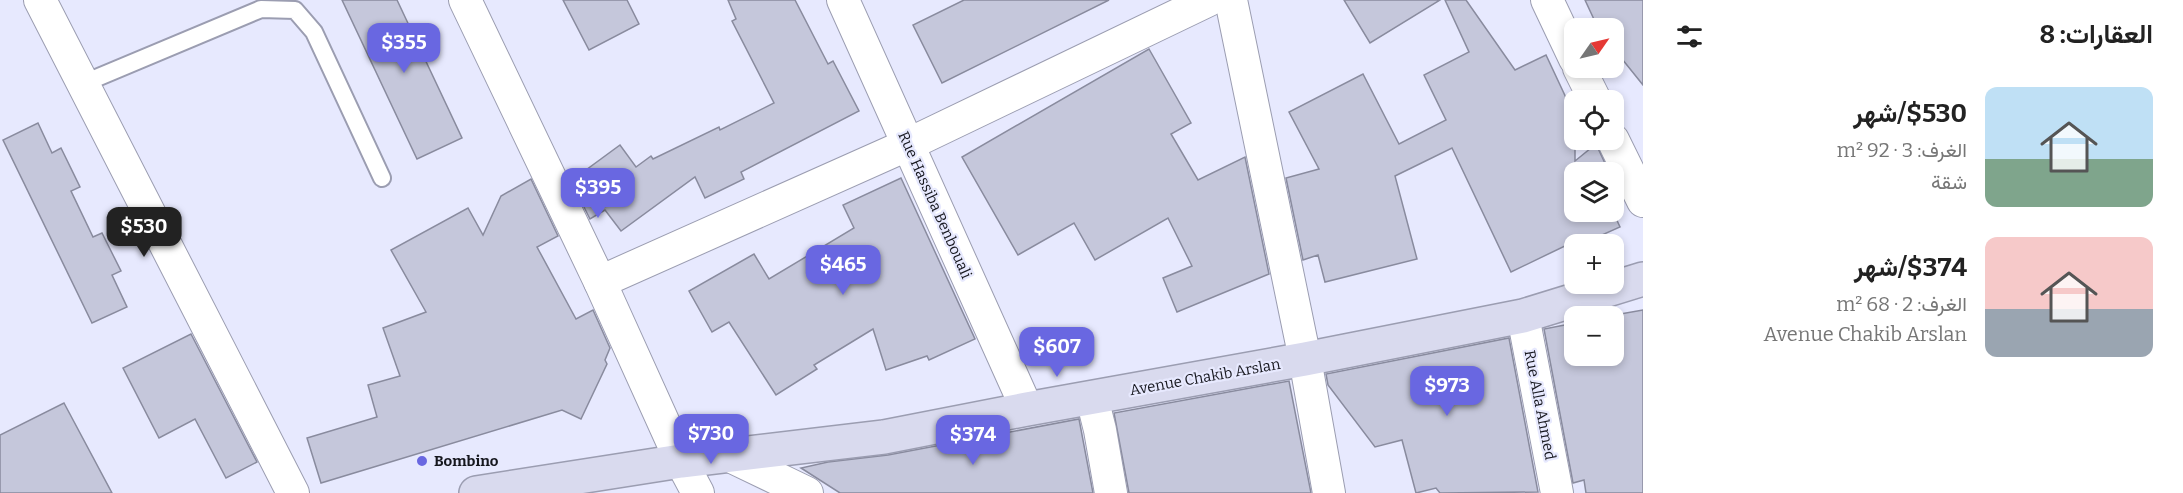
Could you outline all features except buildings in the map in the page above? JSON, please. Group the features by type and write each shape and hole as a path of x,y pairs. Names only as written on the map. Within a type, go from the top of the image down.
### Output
{"main road":[{"name":"Avenue Chakib Arslan","path":"476,493 681,460 884,437 1523,316 1643,279"}],"street":[{"path":"40,0 293,493"},
{"path":"465,0 698,493"},
{"name":"Rue Hassiba Benbouali","path":"843,0 1027,409"},
{"path":"600,282 908,145 1209,0"},
{"path":"1231,0 1305,359 1329,493"},
{"path":"1547,0 1564,36"},
{"path":"1619,150 1643,201"},
{"name":"Rue Alla Ahmed","path":"1523,316 1557,493"},
{"path":"1092,398 1100,430 1110,493"},
{"path":"728,455 807,493"}],"lane":[{"path":"82,84 261,9 295,10 314,32 382,178"}],"place":[{"name":"Bombino","path":"422,461"}]}
